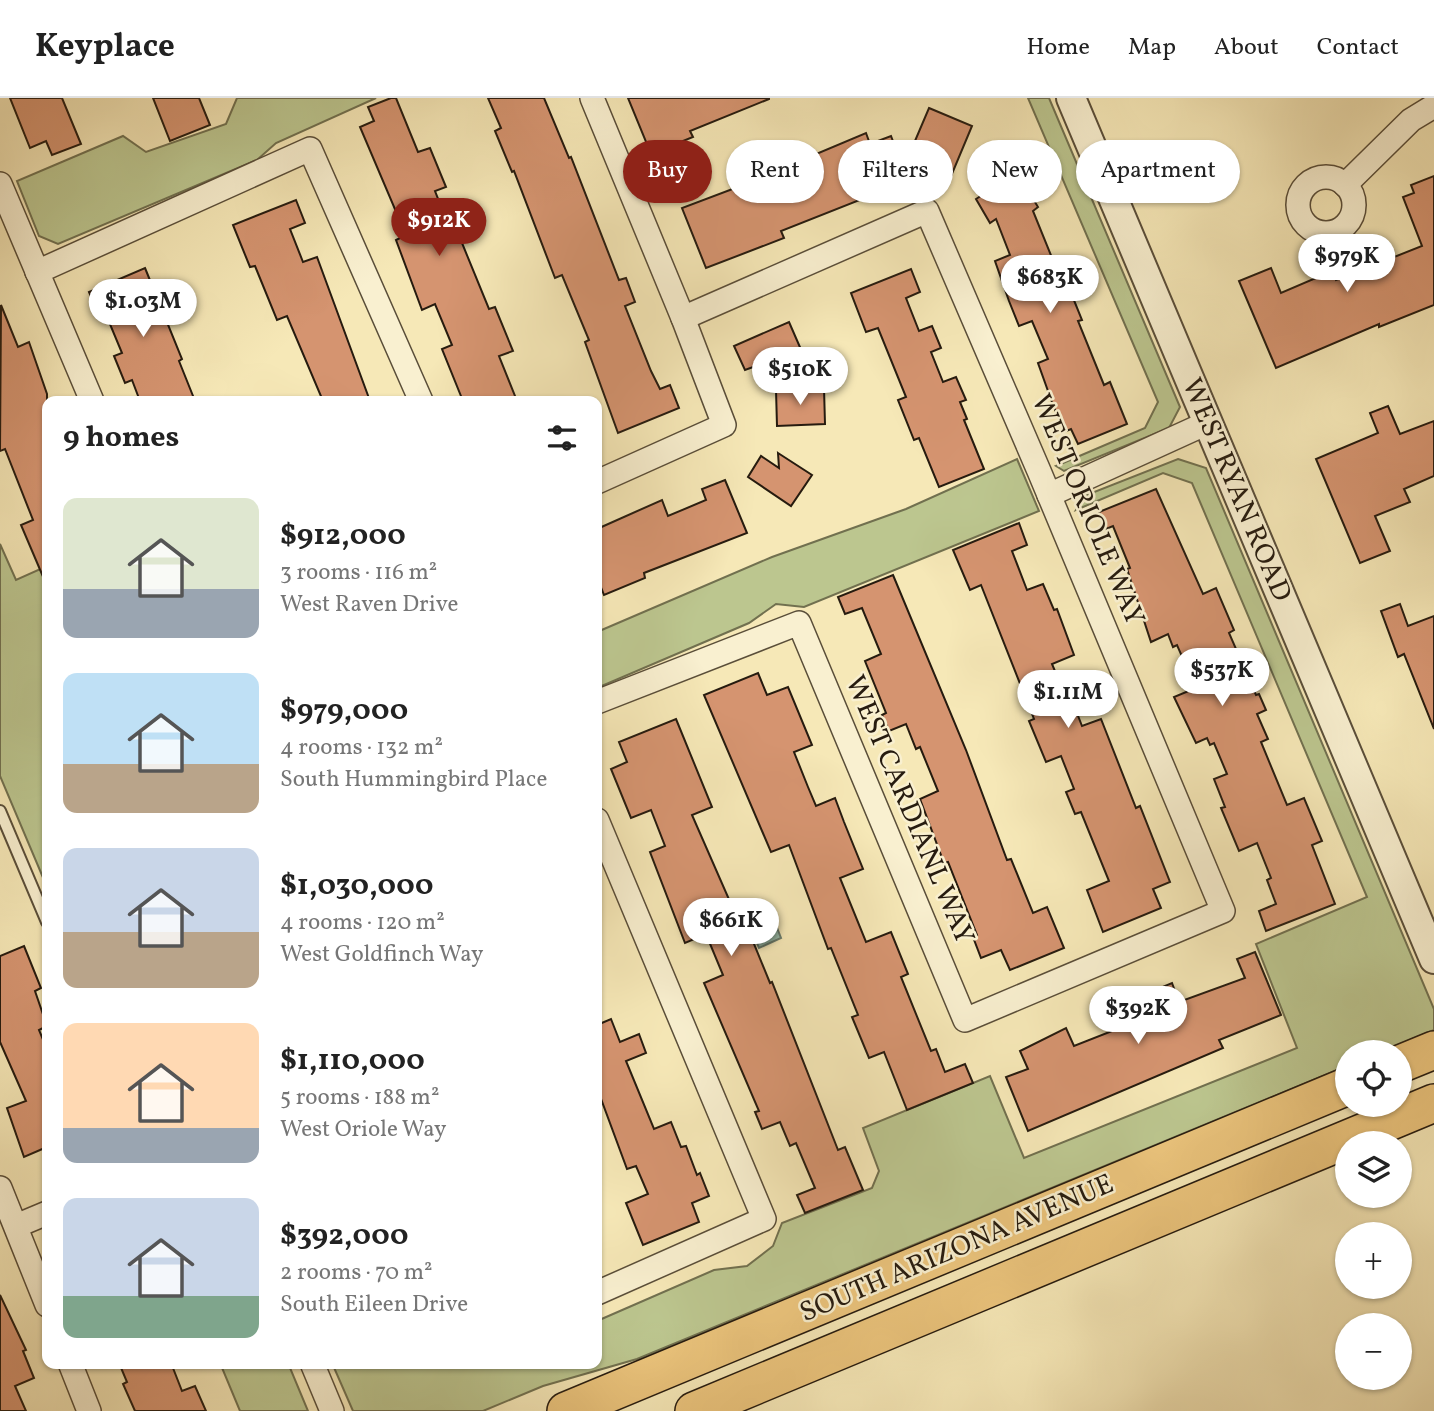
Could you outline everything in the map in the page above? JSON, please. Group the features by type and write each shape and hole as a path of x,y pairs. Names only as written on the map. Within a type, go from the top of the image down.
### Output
{"main road":[{"path":"1412,1059 1434,1050"},
{"name":"SOUTH ARIZONA AVENUE","path":"566,1411 1335,1091"},
{"name":"SOUTH ARIZONA AVENUE","path":"694,1411 1434,1104"}],"street":[{"path":"592,98 724,425 602,480"},
{"name":"WEST RYAN ROAD","path":"1071,98 1434,960"},
{"path":"1345,185 1410,120 1434,106"},
{"path":"37,272 310,149 419,396"},
{"path":"0,184 90,396"},
{"name":"WEST ORIOLE WAY","path":"683,318 926,211 1049,495 1223,911 965,1020"},
{"path":"1049,495 1207,423"},
{"name":"WEST CARDIANL WAY","path":"602,700 799,623 965,1020"},
{"path":"602,832 764,1219 602,1291"},
{"path":"0,1188 42,1292"},
{"path":"16,1226 42,1215"},
{"path":"72,1369 89,1411"},
{"path":"314,1369 332,1411"}],"lane":[{"path":"0,811 42,910"}],"green space":[{"path":"237,98 376,98 276,143 257,160 58,244 39,236 17,181 123,136 146,152 226,124"},
{"path":"1028,98 1049,98 1076,162 1076,203 1094,203 1180,407 1169,428 1064,471 1056,466 1145,428 1158,402 1062,178 1062,140 1046,140"},
{"path":"1017,459 1039,511 804,607 776,604 749,623 602,686 602,630 772,557 906,509"},
{"path":"1178,459 1206,468 1434,1009 1434,1030 1410,1040 1335,1040 1335,1071 637,1359 543,1386 483,1411 353,1411 335,1369 602,1369 602,1319 714,1270 747,1266 773,1246 782,1223 872,1188 879,1171 863,1128 990,1076 1024,1158 1297,1048 1256,944 1367,897 1192,483 1163,473 1076,510 1084,496"},
{"path":"0,544 16,580 42,568 42,875 0,776"},
{"path":"222,1369 290,1369 308,1411 240,1411"}],"shaded area":[{"path":"774,920 781,938 759,948 751,929"}],"building":[{"path":"10,98 62,98 81,144 52,155 46,141 30,148"},
{"path":"153,98 199,98 210,125 170,141"},
{"path":"396,98 418,152 430,148 446,187 435,191 448,224 458,220 466,241 462,243 489,309 495,307 513,351 499,356 515,396 461,396 442,349 452,345 435,304 422,310 396,240 406,235 360,127 374,121 368,107"},
{"path":"488,98 544,98 569,158 571,157 619,280 626,278 635,302 625,306 651,371 660,389 670,385 679,408 618,433 585,342 589,340 562,275 555,278 514,171 512,172 495,131 501,128"},
{"path":"628,98 769,98 690,131 693,137 686,140 645,140"},
{"path":"929,108 972,126 953,171 953,140 915,140"},
{"path":"866,133 869,140 849,140"},
{"path":"838,145 838,203 852,203 781,231 784,238 706,268 682,208 695,203 712,203 712,197 726,191 726,203 824,203 824,151"},
{"path":"1434,176 1434,305 1379,327 1379,324 1276,368 1239,281 1271,268 1281,293 1332,271 1336,280 1422,246 1403,197 1414,193 1411,185"},
{"path":"296,200 305,223 290,229 303,262 317,257 368,396 321,396 287,316 277,320 255,266 250,267 233,225"},
{"path":"978,203 1036,203 1038,207 1033,211 1061,280 1065,278 1082,320 1078,321 1104,385 1110,382 1127,424 1078,444 1071,429 1064,432 1038,363 1048,359 1032,321 1019,326 995,261 1010,255 996,219 990,223"},
{"path":"145,268 182,359 179,361 193,396 138,396 132,380 125,383 114,356 122,353 105,312 99,315 89,292"},
{"path":"911,269 920,292 906,298 919,331 932,326 941,348 931,352 943,382 956,377 966,400 960,402 967,419 964,420 984,469 939,487 919,438 914,440 898,400 906,397 878,328 866,332 851,293"},
{"path":"1,305 18,347 29,342 47,394 42,396 42,574 21,525 33,520 5,449 0,451"},
{"path":"789,322 806,361 759,381 753,367 745,370 734,346"},
{"path":"824,388 825,424 777,426 776,390"},
{"path":"1388,406 1400,434 1434,421 1434,476 1404,489 1410,502 1375,516 1390,551 1360,563 1316,459 1378,433 1370,413"},
{"path":"778,453 812,475 791,506 748,477 761,456 779,468"},
{"path":"725,480 747,533 644,573 645,578 604,595 602,527 662,500 668,516 706,500 702,489"},
{"path":"1156,489 1203,594 1216,588 1234,630 1229,633 1256,695 1259,694 1266,710 1257,714 1268,739 1261,742 1287,805 1304,798 1322,841 1312,845 1335,904 1266,931 1259,911 1276,904 1267,880 1271,878 1257,843 1239,851 1221,808 1225,807 1214,779 1227,774 1214,743 1210,745 1207,738 1196,743 1174,697 1196,688 1177,645 1173,647 1168,634 1151,642 1127,569 1130,568 1113,526 1106,529 1099,512"},
{"path":"1019,523 1027,545 1012,551 1027,590 1043,584 1054,610 1057,609 1074,655 1052,664 1069,705 1073,703 1082,726 1101,719 1136,808 1140,806 1170,882 1153,889 1161,908 1103,932 1087,890 1109,881 1081,812 1075,814 1066,792 1074,789 1061,756 1046,762 1029,721 1034,719 981,585 970,590 953,550"},
{"path":"893,575 966,750 1007,860 1011,859 1033,913 1047,907 1064,948 1010,970 1001,950 981,958 973,937 977,935 948,862 944,863 920,799 938,791 920,747 916,749 906,724 889,731 882,715 886,713 865,661 881,654 862,608 845,614 838,597"},
{"path":"1400,604 1408,626 1434,616 1434,729 1404,654 1398,657 1381,611"},
{"path":"758,673 767,695 788,687 812,745 794,752 816,806 835,798 863,869 840,878 866,942 891,932 908,974 901,977 931,1051 936,1049 945,1072 965,1064 973,1083 907,1110 884,1052 869,1058 852,1017 858,1015 831,948 828,949 789,845 771,852 704,695"},
{"path":"676,719 712,807 692,815 745,936 750,934 770,983 772,982 838,1150 845,1147 863,1190 805,1213 797,1195 815,1188 796,1143 790,1146 780,1122 762,1129 755,1112 759,1111 704,983 723,975 706,934 685,943 650,852 665,846 651,810 631,818 611,769 627,762 619,742"},
{"path":"24,946 41,988 35,991 42,1011 42,1028 39,1030 42,1037 42,1149 24,1157 7,1108 26,1101 0,1042 0,956"},
{"path":"1255,952 1281,1015 1219,1040 1223,1048 1028,1131 1006,1077 1028,1069 1020,1051 1066,1028 1074,1046 1130,1024 1122,1004 1172,983 1179,1002 1245,978 1237,959"},
{"path":"611,1019 620,1042 639,1034 646,1053 626,1061 654,1129 671,1122 681,1147 686,1146 697,1175 700,1173 709,1196 692,1203 699,1222 643,1245 626,1203 648,1194 636,1166 627,1169 602,1102 602,1023"},
{"path":"0,1295 26,1350 23,1351 34,1378 15,1386 26,1411 0,1411"},
{"path":"122,1369 173,1369 182,1391 195,1386 206,1411 135,1411 123,1384 127,1382"}]}
